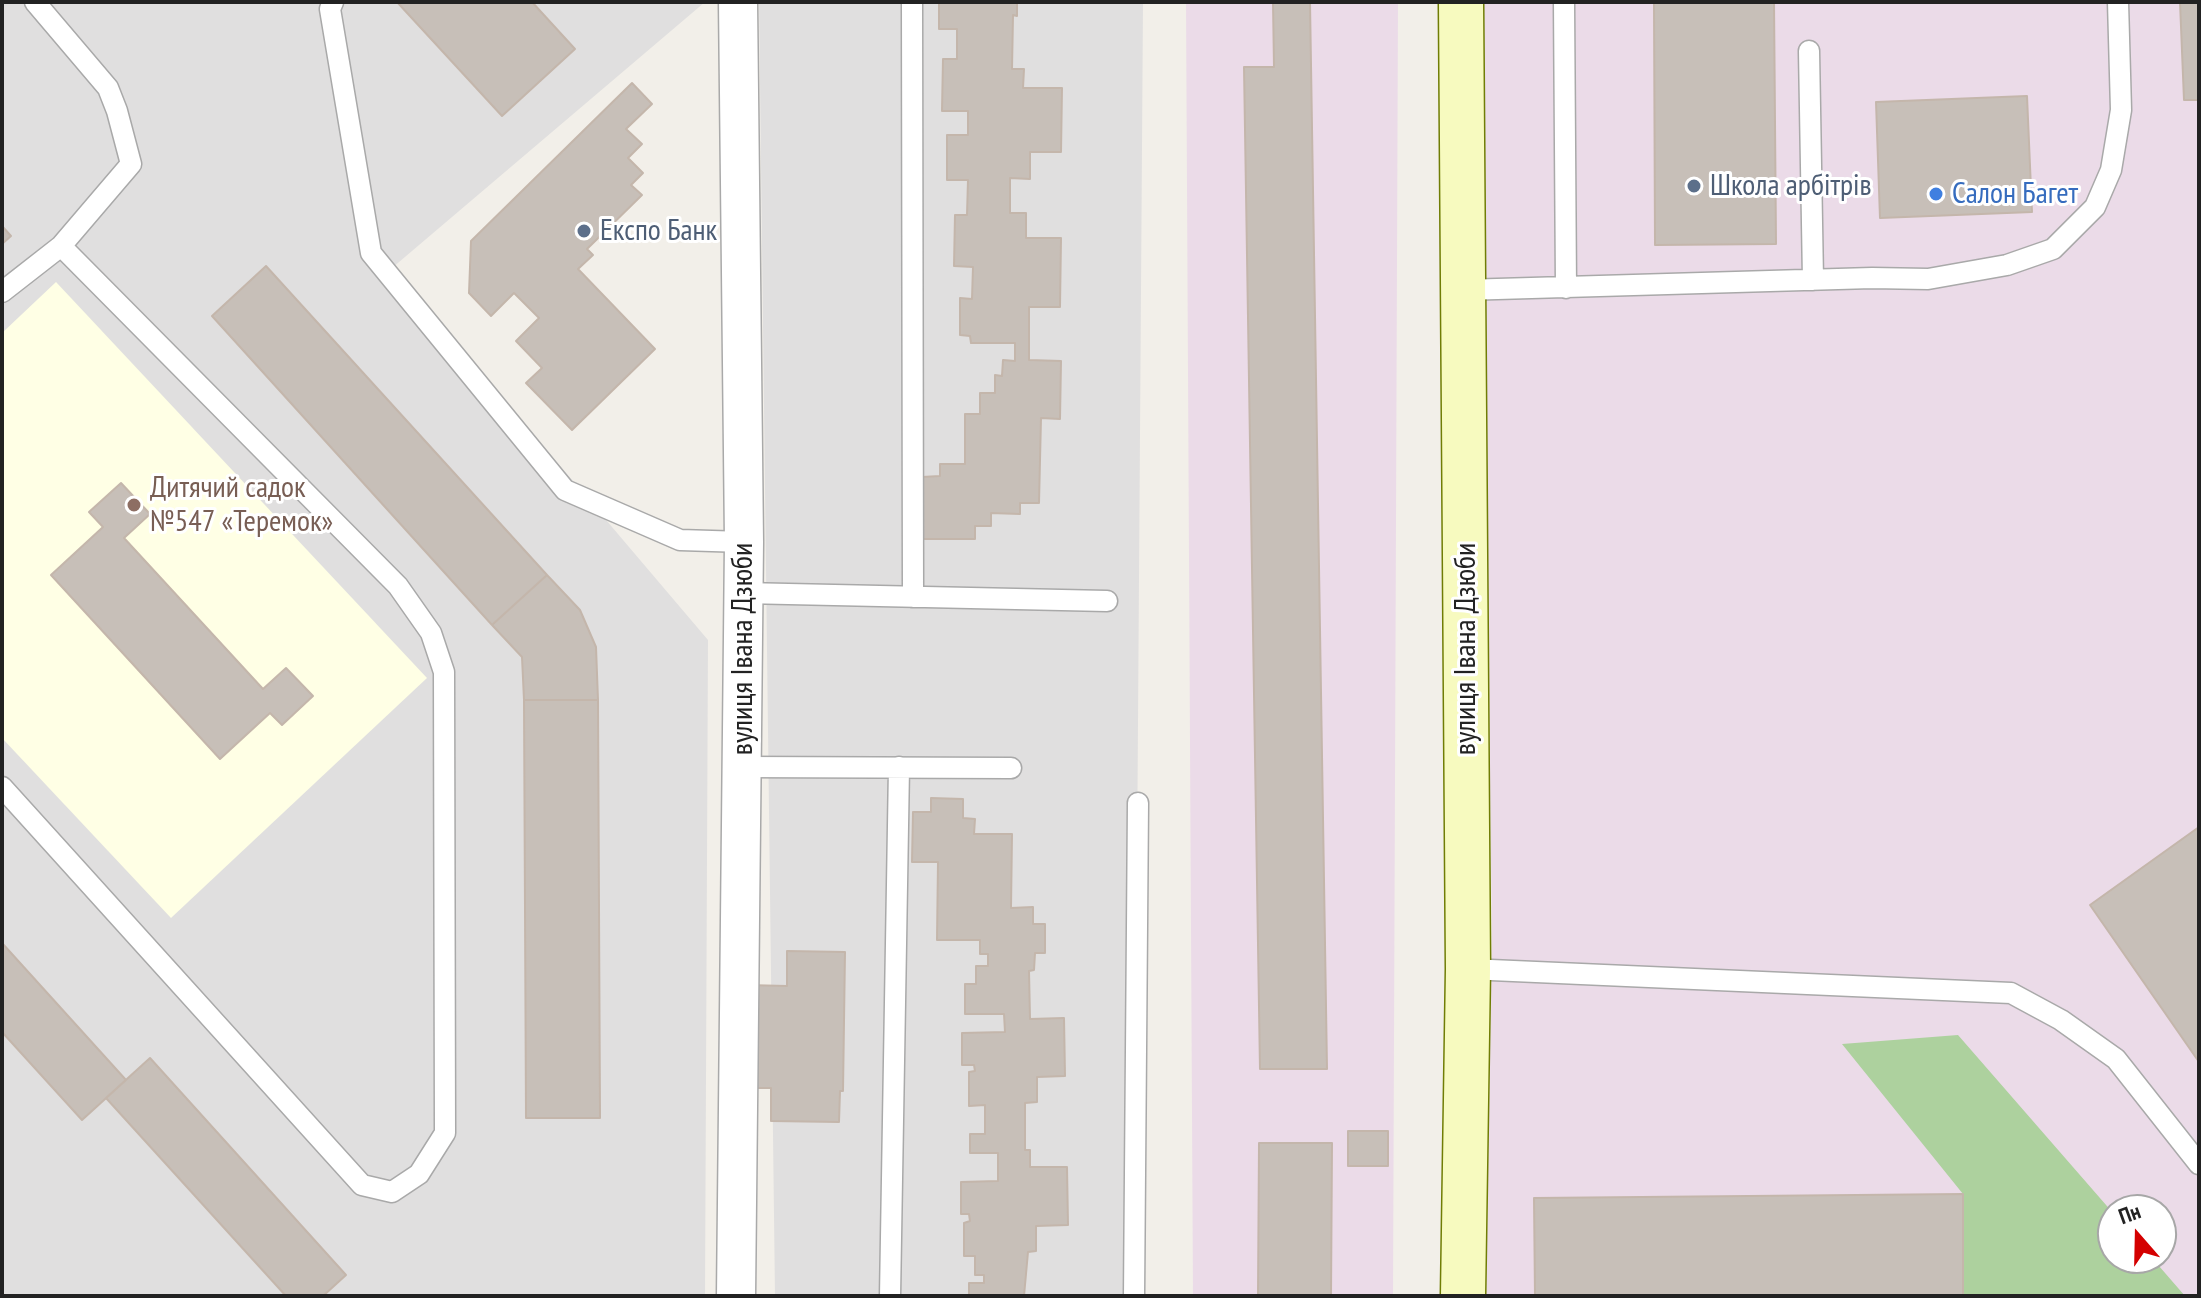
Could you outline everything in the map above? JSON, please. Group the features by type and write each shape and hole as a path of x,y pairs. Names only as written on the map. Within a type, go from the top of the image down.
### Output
{"main road":[{"name":"вулиця Івана Дзюби","path":"1461,2 1468,969 1463,1296"}],"street":[{"name":"вулиця Івана Дзюби","path":"736,1296 744,542 738,2"}],"lane":[{"path":"2,292 61,246 131,164 108,88 35,2"},
{"path":"333,2 330,9 371,253 565,490 680,540 744,542"},
{"path":"912,2 913,597"},
{"path":"1564,2 1566,288"},
{"path":"1463,290 1928,279 2007,265 2053,249 2095,207 2111,170 2121,110 2118,2"},
{"path":"1809,51 1813,280"},
{"path":"2,787 362,1185 392,1192 419,1174 445,1133 444,672 431,633 398,586 61,246"},
{"path":"743,593 1107,601"},
{"path":"742,767 1011,768"},
{"path":"890,1296 899,767"},
{"path":"1134,1296 1138,803"},
{"path":"1468,969 2011,993 2061,1020 2116,1059 2199,1164"}],"shaded area":[{"path":"2,2 705,2 392,268 708,640 705,1296 2,1296"},
{"path":"759,2 1143,2 1134,1296 775,1296"},
{"path":"1186,2 1398,2 1393,1296 1193,1296"},
{"path":"1479,2 2199,2 2199,1296 1486,1296 1492,930"},
{"name":"Дитячий садок №547 «Теремок»","path":"56,282 427,678 171,918 2,738 2,333"}],"green space":[{"path":"1958,1035 2097,1195 2097,1274 2166,1274 2185,1296 1963,1296 1963,1194 1842,1044"}],"building":[{"path":"397,2 532,2 575,49 502,116"},
{"path":"939,2 1017,2 1017,16 1013,15 1012,69 1024,69 1023,88 1062,88 1061,152 1030,152 1030,179 1010,178 1010,213 1026,213 1026,238 1061,238 1060,307 1029,307 1029,360 1061,361 1060,419 1041,418 1039,503 1020,503 1020,514 991,513 991,526 975,526 975,539 921,539 922,477 940,476 940,464 965,464 965,414 980,414 980,393 995,393 995,375 1002,376 1003,360 1015,361 1015,343 971,343 970,336 960,335 960,298 972,299 973,267 954,266 955,215 967,215 968,180 947,180 947,135 968,135 968,111 942,111 943,59 957,59 957,29 939,29"},
{"path":"1273,2 1310,2 1327,1069 1260,1069 1244,67 1274,67"},
{"path":"1654,2 1774,2 1776,244 1655,245"},
{"path":"2180,2 2199,2 2199,100 2184,100"},
{"path":"632,83 652,104 626,129 642,144 628,158 643,173 631,185 642,195 587,249 593,255 578,269 655,349 572,430 526,383 542,368 516,341 539,318 514,293 491,316 469,293 471,241"},
{"path":"2027,96 2032,212 1880,218 1876,102"},
{"path":"2,226 11,236 2,244"},
{"path":"266,266 547,575 492,625 212,316"},
{"path":"121,483 150,514 124,538 263,689 286,668 313,696 282,725 270,713 220,759 51,575 103,527 89,512"},
{"path":"547,575 580,610 596,647 598,700 524,700 522,657 492,625"},
{"path":"524,700 598,700 600,1118 526,1118"},
{"path":"931,798 963,799 963,818 975,819 974,834 1012,834 1011,908 1033,907 1033,924 1045,924 1045,953 1035,953 1034,970 1029,971 1030,1019 1064,1018 1065,1076 1037,1077 1037,1102 1025,1103 1025,1150 1030,1150 1030,1167 1067,1167 1068,1225 1036,1226 1036,1251 1028,1252 1024,1296 969,1296 969,1283 984,1283 984,1275 975,1275 975,1256 964,1256 964,1223 970,1221 969,1214 961,1214 961,1182 998,1181 998,1153 970,1153 970,1134 985,1134 985,1105 969,1106 969,1072 975,1071 974,1065 962,1065 962,1033 1005,1032 1004,1014 965,1014 965,984 976,984 976,966 988,966 988,954 980,954 980,940 937,940 938,862 912,862 913,812 931,812"},
{"path":"2199,827 2199,1062 2090,905"},
{"path":"2,943 126,1080 82,1120 2,1032"},
{"path":"787,951 845,952 843,1091 840,1091 839,1122 771,1121 771,1088 745,1088 746,985 787,986"},
{"path":"150,1058 346,1275 323,1296 286,1296 106,1098"},
{"path":"1348,1131 1388,1131 1388,1166 1348,1166"},
{"path":"1259,1143 1332,1143 1331,1296 1258,1296"},
{"path":"1963,1194 1963,1296 1535,1296 1534,1198"}],"place":[{"name":"Школа арбітрів","path":"1694,186"},
{"name":"Салон Багет","path":"1936,194"},
{"name":"Експо Банк","path":"584,231"},
{"name":"Дитячий садок №547 «Теремок»","path":"134,505"}]}
